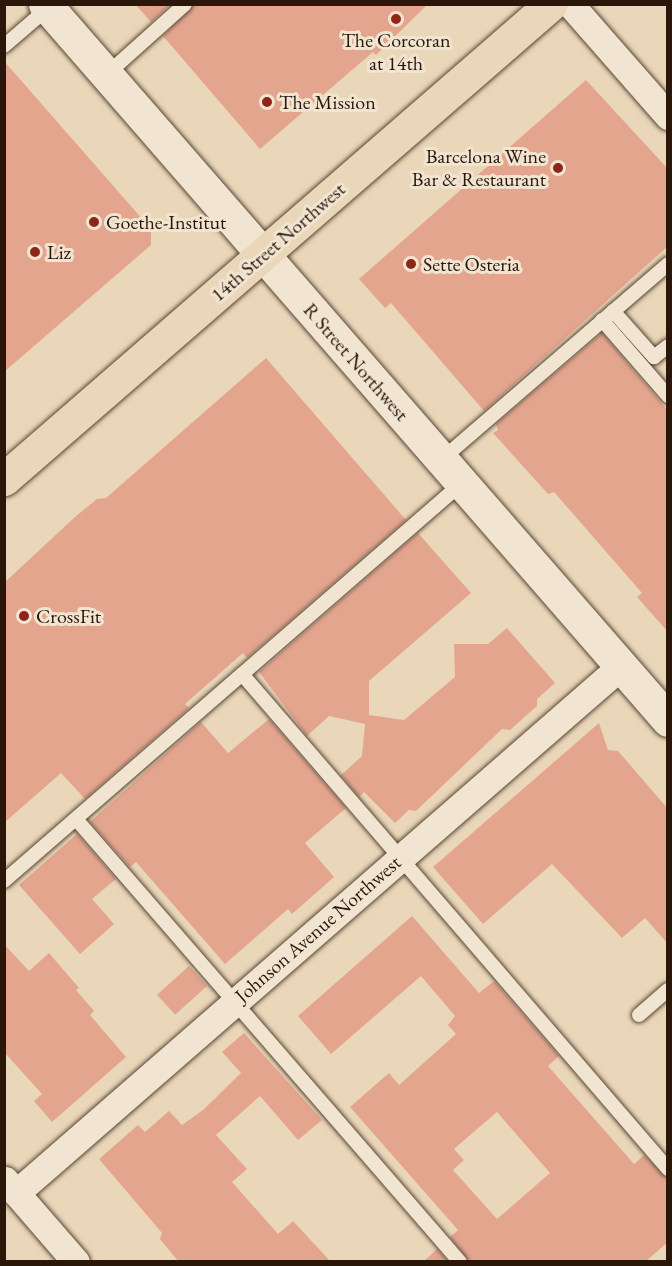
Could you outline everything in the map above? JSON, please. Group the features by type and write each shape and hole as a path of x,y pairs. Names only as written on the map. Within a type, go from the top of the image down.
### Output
{"main road":[{"name":"14th Street Northwest","path":"4,479 551,4"},
{"name":"R Street Northwest","path":"46,6 668,720"}],"street":[{"path":"570,4 668,116"},
{"name":"Johnson Avenue Northwest","path":"10,1186 235,1002 621,666"},
{"path":"10,1186 76,1262"}],"lane":[{"path":"105,75 185,4"},
{"path":"4,46 46,6"},
{"path":"4,881 242,674 452,472 607,316 668,264"},
{"path":"607,316 654,357 668,346"},
{"path":"607,316 668,396"},
{"path":"242,674 668,1170"},
{"path":"75,819 460,1262"},
{"path":"639,1015 668,990"}],"building":[{"path":"135,4 171,4 151,22"},
{"name":"The Mission","path":"194,4 428,4 376,55 373,52 260,149 163,36"},
{"name":"Liz","path":"4,61 151,229 151,245 4,372"},
{"path":"586,80 668,169 668,246 484,411 391,303 385,308 359,279"},
{"path":"602,333 668,411 668,632 637,597 642,593 554,492 548,494 493,433 498,430 496,424"},
{"path":"266,358 406,520 247,658 243,653 185,704 189,708 85,799 61,773 4,823 4,583 75,517 97,499 106,498"},
{"path":"418,533 471,593 369,681 369,715 404,720 455,677 454,644 488,644 507,628 555,683 537,699 537,706 510,730 502,729 416,811 409,810 395,823 364,792 359,797 341,775 362,756 365,724 329,716 307,736 259,672"},
{"path":"269,719 346,808 305,843 334,877 292,914 288,909 225,964 136,862 130,867 90,822 201,722 228,753"},
{"path":"599,723 608,750 618,751 668,809 668,944 645,918 622,938 552,864 483,924 433,867"},
{"path":"77,834 116,879 92,899 114,924 80,954 19,885"},
{"path":"412,916 479,993 494,981 559,1056 548,1066 634,1164 644,1155 668,1178 668,1242 645,1262 469,1262 450,1237 458,1230 350,1107 389,1073 399,1085 456,1034 448,1025 455,1016 421,976 331,1054 298,1016","holes":["497,1112 550,1173 497,1219 453,1170 464,1160 454,1149"]},
{"path":"4,944 29,971 49,953 79,988 76,990 94,1011 90,1015 126,1057 52,1122 34,1101 42,1094 4,1052"},
{"path":"189,966 207,986 175,1015 157,995"},
{"path":"244,1033 322,1120 298,1140 260,1096 216,1135 247,1169 232,1182 278,1234 293,1221 331,1262 179,1262 160,1239 162,1233 99,1159 138,1125 145,1132 169,1111 182,1125 203,1110 241,1073 222,1052"},
{"path":"437,1249 448,1262 423,1262"}],"place":[{"name":"The Corcoran at 14th","path":"396,19"},
{"name":"The Mission","path":"267,102"},
{"name":"Barcelona Wine Bar & Restaurant","path":"558,168"},
{"name":"Goethe-Institut","path":"94,222"},
{"name":"Liz","path":"35,252"},
{"name":"Sette Osteria","path":"411,264"},
{"name":"CrossFit","path":"24,616"}]}
